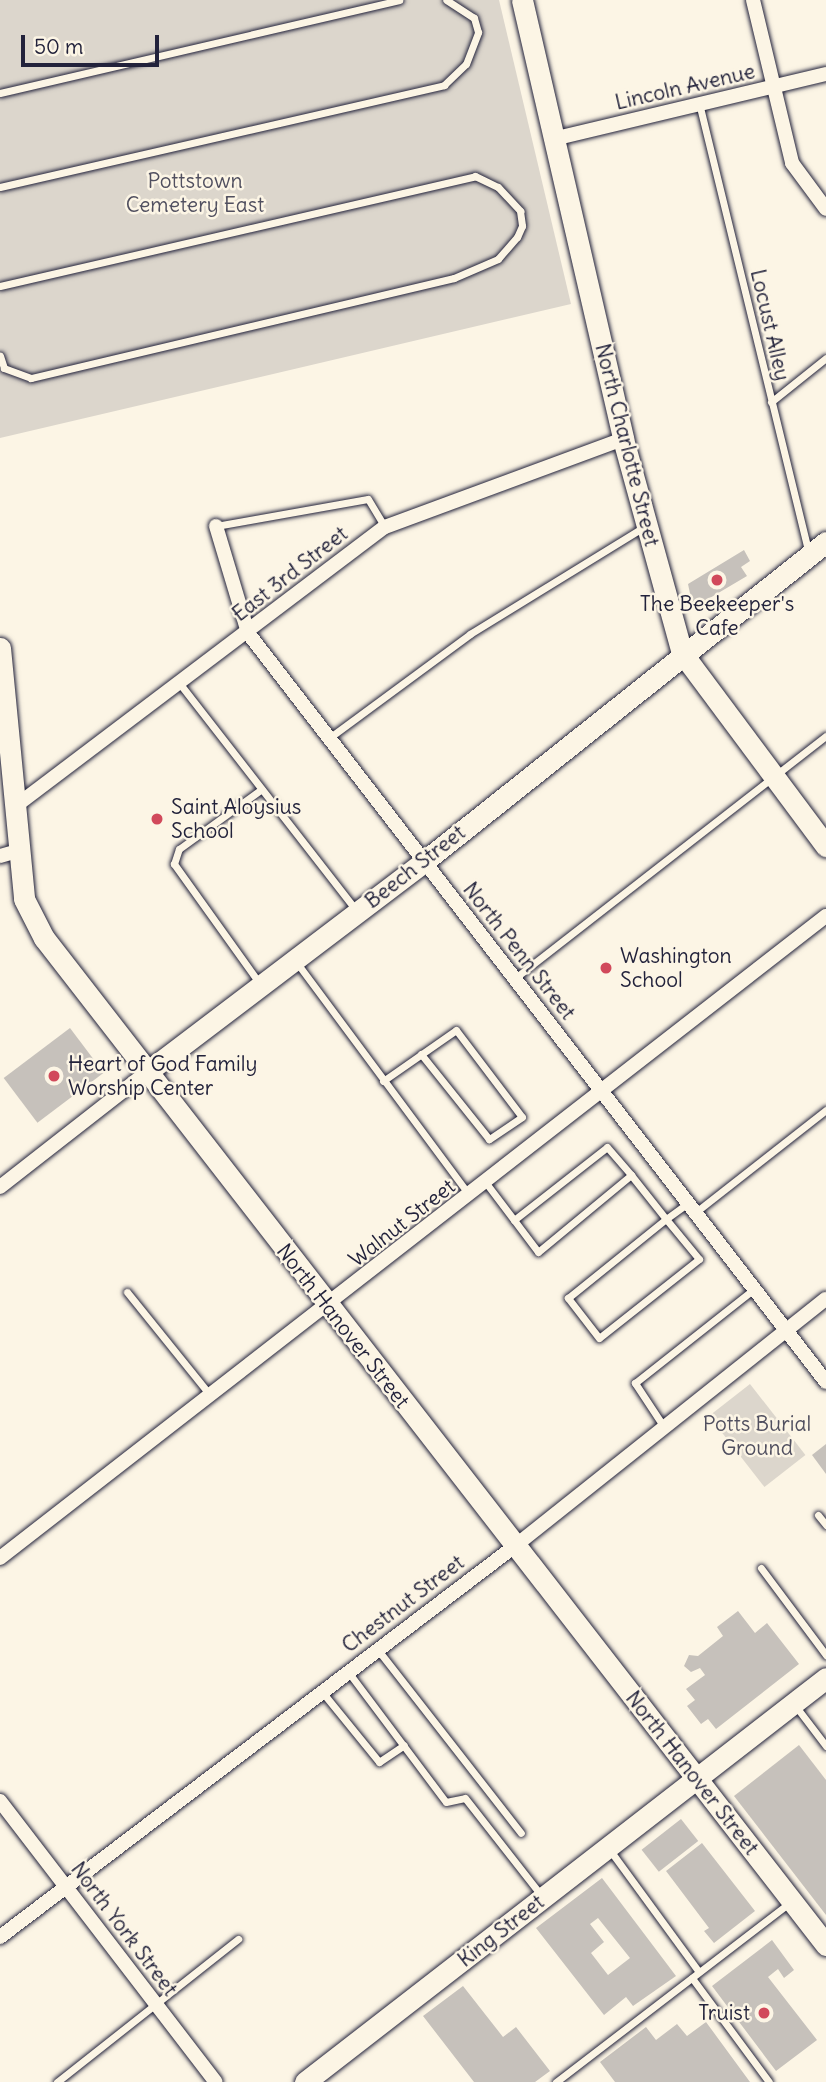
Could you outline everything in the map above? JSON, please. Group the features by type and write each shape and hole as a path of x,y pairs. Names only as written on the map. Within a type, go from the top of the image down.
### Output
{"street":[{"name":"North Charlotte Street","path":"522,0 623,439 682,653 826,846"},
{"path":"753,0 792,163 826,209"},
{"name":"Lincoln Avenue","path":"553,139 826,74"},
{"name":"East 3rd Street","path":"17,805 385,527 623,439"},
{"name":"North Penn Street","path":"216,526 248,633 422,863 693,1206 826,1382"},
{"name":"Beech Street","path":"0,1187 422,863 682,653 826,542"},
{"name":"North Hanover Street","path":"0,649 17,805 8,853 24,899 44,938 826,1945"},
{"name":"Walnut Street","path":"0,1558 329,1306 826,916"},
{"name":"Chestnut Street","path":"0,1937 514,1546 826,1299"},
{"name":"King Street","path":"305,2082 826,1678"},
{"name":"North York Street","path":"0,1801 216,2082"}],"lane":[{"path":"0,93 399,0"},
{"path":"0,187 444,85 466,64 478,32 474,18 446,0"},
{"name":"Locust Alley","path":"699,103 809,555"},
{"path":"0,286 475,176 498,187 520,211 522,226 517,237 498,259 454,278 31,378 4,368 0,356"},
{"path":"771,402 826,358"},
{"path":"216,526 368,499 385,527"},
{"path":"328,739 470,634 647,525"},
{"path":"180,684 357,912"},
{"path":"515,978 826,736"},
{"path":"261,985 174,864 179,849 262,789"},
{"path":"294,960 470,1196"},
{"path":"383,1081 421,1054 456,1030 522,1117 489,1139 421,1054"},
{"path":"514,1220 607,1147 631,1175 666,1219 699,1259 599,1338 568,1298 666,1219 693,1206 826,1110"},
{"path":"486,1183 538,1252 631,1175"},
{"path":"664,1427 635,1383 754,1289"},
{"path":"127,1292 212,1396"},
{"path":"818,1515 826,1525"},
{"path":"761,1568 826,1655"},
{"path":"378,1650 521,1833"},
{"path":"348,1672 446,1802 466,1798 543,1899"},
{"path":"323,1693 379,1762 404,1745"},
{"path":"794,1704 826,1746"},
{"path":"608,1849 699,1972"},
{"path":"556,2082 792,1901"},
{"path":"57,2082 238,1939"},
{"path":"692,1978 769,2082"}],"green space":[{"name":"Pottstown Cemetery East","path":"0,0 499,0 571,304 0,438"},
{"name":"Potts Burial Ground","path":"750,1384 805,1455 764,1487 709,1416"}],"building":[{"name":"The Beekeeper's Cafe","path":"744,550 750,561 741,567 747,576 698,605 692,603 688,584"},
{"name":"Heart of God Family Worship Center","path":"70,1028 104,1073 37,1123 4,1078"},
{"path":"826,1444 826,1474 812,1455"},
{"path":"738,1611 755,1633 767,1623 799,1664 716,1729 708,1719 701,1724 687,1706 695,1700 686,1689 705,1675 700,1668 691,1672 684,1666 689,1655 698,1656 723,1636 717,1627"},
{"path":"799,1745 826,1780 826,1915 734,1796"},
{"path":"681,1819 698,1841 659,1872 642,1850"},
{"path":"702,1843 755,1911 714,1943 704,1931 709,1928 666,1871"},
{"path":"602,1878 676,1976 633,2006 626,1997 604,2015 536,1928","holes":["598,1918 630,1958 608,1975 591,1953 604,1942 590,1924"]},
{"name":"Truist","path":"772,1940 794,1970 784,1978 778,1969 768,1977 817,2040 776,2071 712,1986"},
{"path":"463,1986 503,2037 516,2027 550,2071 535,2082 474,2082 423,2016"},
{"path":"706,2022 750,2082 615,2082 600,2062 646,2027 656,2040 677,2024 687,2036"}],"place":[{"name":"The Beekeeper's Cafe","path":"717,580"},
{"name":"Saint Aloysius School","path":"157,819"},
{"name":"Washington School","path":"606,968"},
{"name":"Heart of God Family Worship Center","path":"54,1076"},
{"name":"Truist","path":"764,2013"}]}
